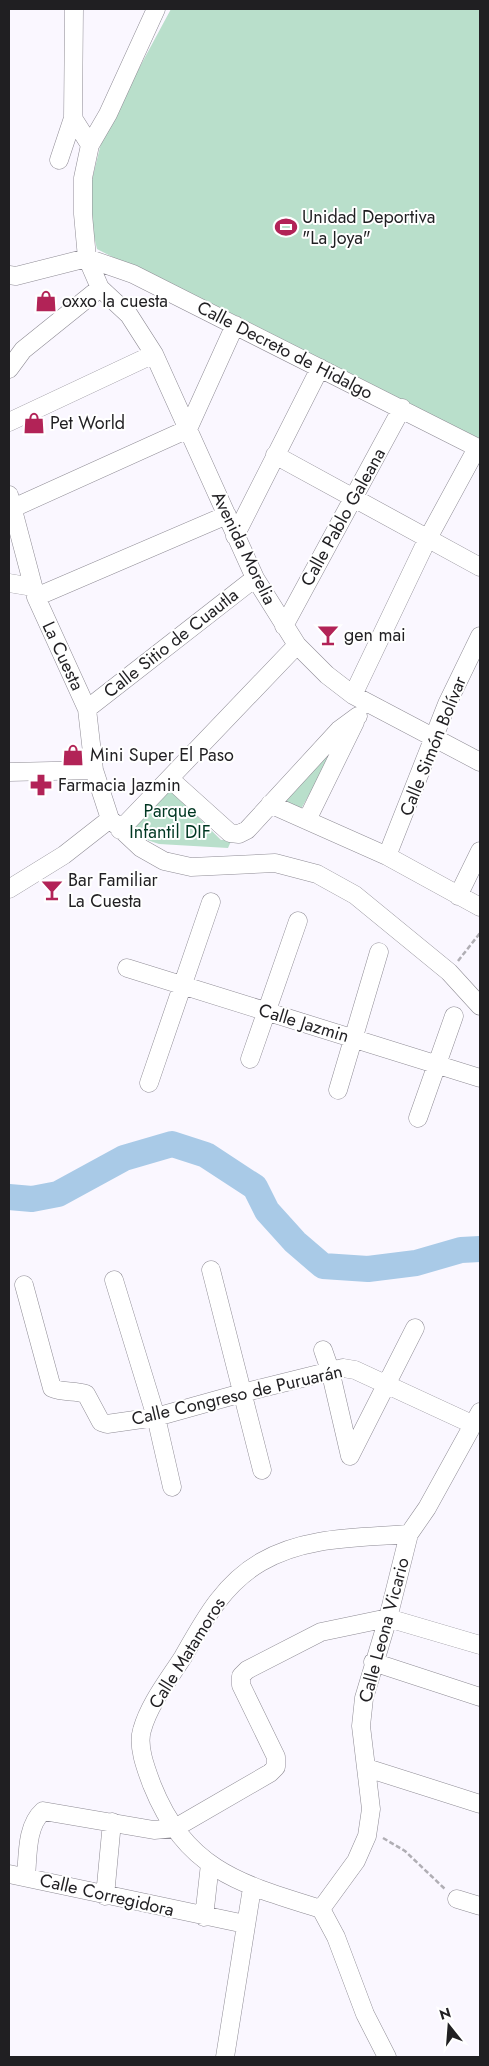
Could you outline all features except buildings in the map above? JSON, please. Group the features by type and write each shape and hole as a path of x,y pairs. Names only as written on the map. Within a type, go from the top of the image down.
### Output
{"street":[{"path":"60,160 73,118 74,9"},
{"path":"9,369 24,350 100,288 87,258 83,214 83,178 90,145 108,114 156,9"},
{"path":"73,118 90,145"},
{"path":"9,274 24,274 87,258"},
{"name":"Calle Decreto de Hidalgo","path":"87,258 133,274 479,448"},
{"name":"Avenida Morelia","path":"100,288 129,315 154,354 255,578 297,644 327,675 360,698 480,762"},
{"path":"10,502 188,428 235,325"},
{"path":"9,422 154,354"},
{"path":"235,536 320,368"},
{"name":"Calle Pablo Galeana","path":"284,626 402,408"},
{"path":"307,820 358,716 360,698 427,540 479,448"},
{"path":"275,456 480,567"},
{"name":"La Cuesta","path":"10,502 34,592 87,709 94,770 115,824"},
{"path":"9,583 34,592 227,515"},
{"name":"Calle Sitio de Cuautla","path":"87,709 255,578"},
{"name":"Calle Simón Bolívar","path":"387,856 434,736 480,636"},
{"path":"9,889 115,824 170,780 297,644"},
{"path":"170,780 230,833 239,834 247,830 339,730 358,716"},
{"path":"9,772 94,770"},
{"path":"270,804 387,856 480,907"},
{"path":"115,824 141,848 164,861 191,867 275,863 317,874 355,895 449,972 480,1006"},
{"path":"458,896 480,850"},
{"path":"149,1083 211,902"},
{"path":"250,1059 298,921"},
{"path":"338,1090 378,952"},
{"name":"Calle Jazmin","path":"127,968 183,987 436,1063 479,1073"},
{"path":"418,1118 454,1016"},
{"path":"211,1270 262,1470"},
{"path":"114,1280 156,1417 172,1487"},
{"name":"Calle Congreso de Puruarán","path":"24,1285 52,1388 61,1392 74,1390 86,1394 101,1422 107,1424 156,1417 242,1392 330,1370 354,1370 477,1419"},
{"path":"323,1350 330,1370 350,1456 415,1328"},
{"path":"409,1534 427,1508 477,1419"},
{"name":"Calle Leona Vicario","path":"321,1909 356,1861 367,1832 371,1809 362,1726 364,1698 373,1662 388,1618 409,1534"},
{"name":"Calle Matamoros","path":"175,1828 156,1794 148,1774 142,1753 142,1730 216,1601 260,1562 287,1550 309,1543 409,1534"},
{"path":"17,1876 32,1826 36,1817 43,1811 154,1830 175,1828 270,1773 276,1767 276,1757 241,1685 241,1676 248,1670 321,1632 388,1618 480,1645"},
{"path":"373,1662 480,1697"},
{"path":"367,1768 480,1804"},
{"path":"105,1896 112,1822"},
{"path":"175,1828 191,1850 210,1864 252,1888 321,1909 336,1937 365,2014 387,2057"},
{"path":"204,1917 210,1864"},
{"name":"Calle Corregidora","path":"17,1876 204,1917 245,1924"},
{"path":"225,2057 252,1888"},
{"path":"456,1899 480,1906"}],"path":[{"path":"449,972 480,933"},
{"path":"367,1832 391,1842 405,1851 456,1899"}],"green space":[{"name":"Unidad Deportiva \"La Joya\"","path":"171,9 480,9 480,447 97,249 86,204 103,135"},
{"path":"349,724 301,809 279,799"},
{"name":"Parque Infantil DIF","path":"171,790 221,840 232,839 228,848 159,844 141,838 129,827"}],"waterway":[{"path":"9,1197 32,1199 58,1194 124,1158 172,1144 206,1155 255,1187 267,1211 295,1242 323,1266 368,1269 416,1263 461,1250 480,1249"}],"place":[{"name":"Unidad Deportiva \"La Joya\"","path":"286,227"},
{"name":"oxxo la cuesta","path":"46,301"},
{"name":"Pet World","path":"34,423"},
{"name":"gen mai","path":"328,635"},
{"name":"Mini Super El Paso","path":"73,755"},
{"name":"Farmacia Jazmin","path":"41,785"},
{"name":"Bar Familiar La Cuesta","path":"52,890"}]}
